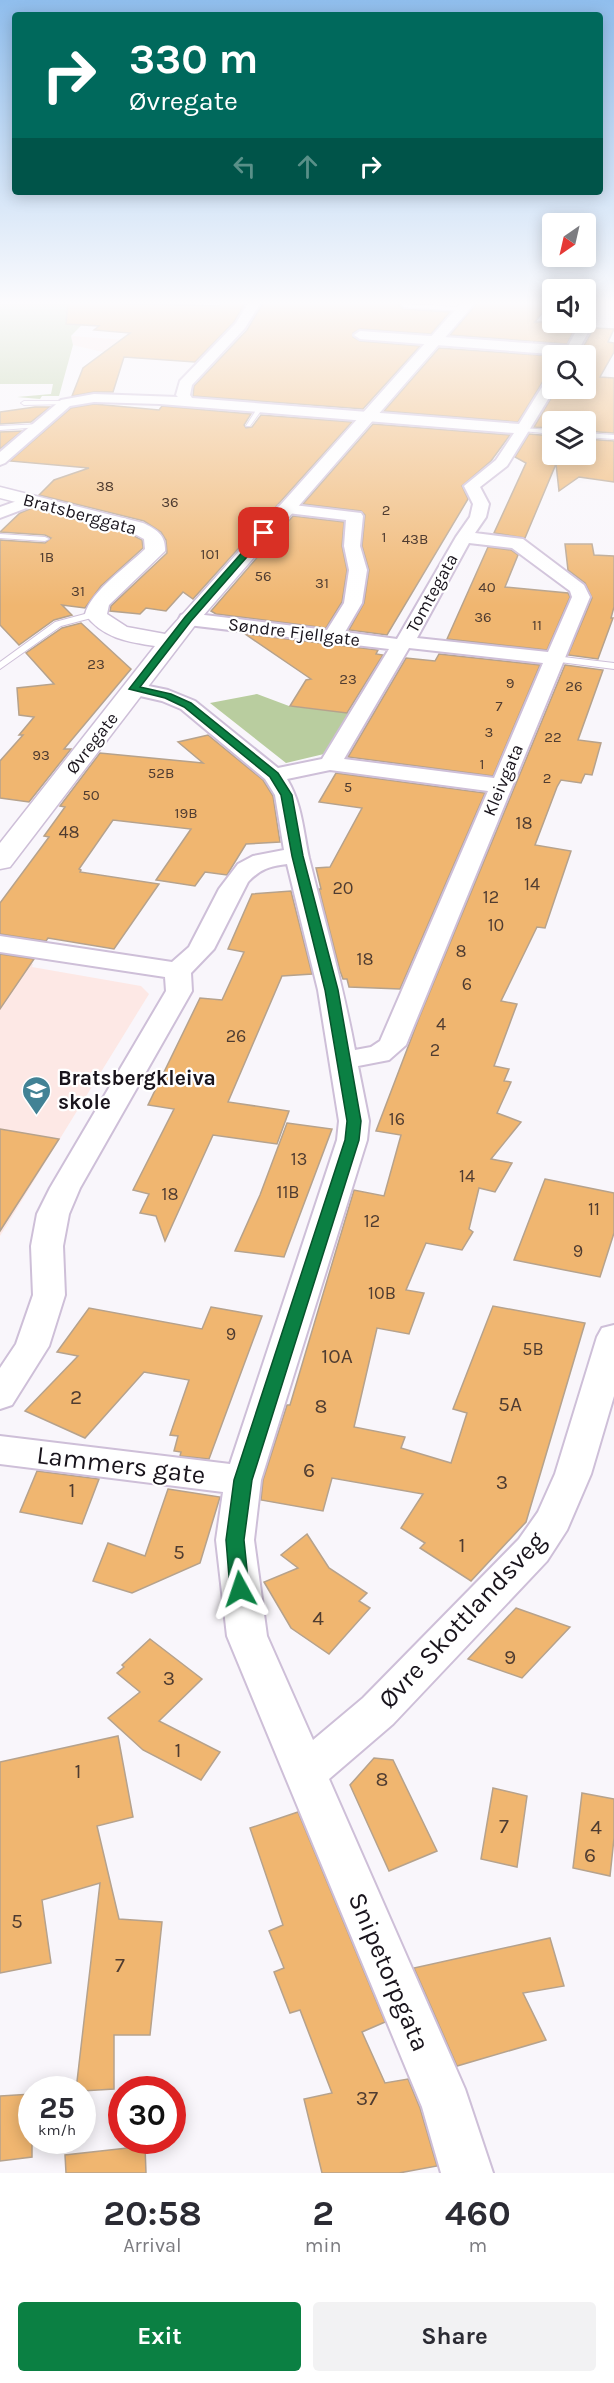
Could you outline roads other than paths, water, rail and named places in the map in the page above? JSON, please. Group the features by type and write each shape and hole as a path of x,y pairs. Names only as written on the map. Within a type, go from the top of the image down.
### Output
{"street":[{"path":"0,460 65,403"},
{"path":"205,403 523,429"},
{"name":"Øvregate","path":"0,861 188,619 378,403"},
{"name":"Tomtegata","path":"330,764 482,509 472,486 502,463 539,403"},
{"name":"Bratsberggata","path":"0,492 136,527 153,536 155,551 102,601 96,614"},
{"path":"0,513 31,501"},
{"path":"285,509 355,516 352,546 358,570 353,603 333,636"},
{"name":"Kleivgata","path":"345,1060 379,1054 392,1045 581,597 578,589 524,546 508,541 464,537"},
{"path":"96,614 104,624 124,633 171,642"},
{"name":"Søndre Fjellgate","path":"188,619 555,659"},
{"path":"134,689 168,696 188,705 274,775 286,795 297,856 331,990 345,1060 354,1121 352,1140 243,1480 235,1540 247,1636 304,1774"},
{"path":"274,775 330,764 501,786"},
{"path":"177,971 200,950 232,889 244,873 254,864 262,861 297,856"},
{"path":"0,944 177,971"},
{"path":"0,1396 33,1346 49,1295 47,1246 53,1214 64,1188 179,991 177,971"},
{"name":"Øvre Skottlandsveg","path":"304,1774 378,1711 533,1550 554,1519 573,1474 614,1337"},
{"name":"Lammers gate","path":"0,1450 243,1480"},
{"name":"Snipetorpgata","path":"304,1774 447,2107 467,2173"}],"lane":[{"path":"248,426 260,408"},
{"path":"0,428 40,424"},
{"path":"523,429 542,431"},
{"path":"596,436 614,437"},
{"path":"0,536 45,539"},
{"path":"0,666 58,624 96,614"},
{"name":"Søndre Fjellgate","path":"555,659 614,666"}],"place":[{"name":"Bratsbergkleiva skole","path":"37,1116"}]}
